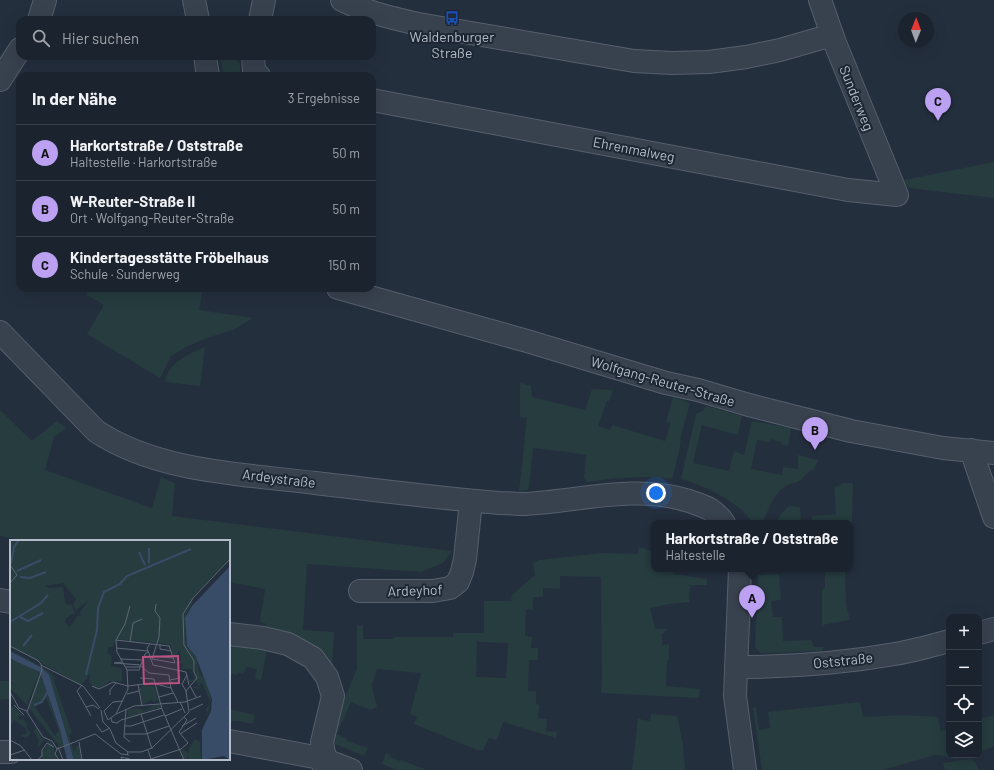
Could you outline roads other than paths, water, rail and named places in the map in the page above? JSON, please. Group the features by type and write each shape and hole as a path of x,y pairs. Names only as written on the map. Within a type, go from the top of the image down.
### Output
{"street":[{"path":"40,16 45,0"},
{"path":"194,0 197,16"},
{"path":"261,16 264,0"},
{"path":"342,0 358,8 389,18 634,61 672,63 701,62 746,57 780,50 832,35"},
{"name":"Sunderweg","path":"820,0 832,35 897,195"},
{"path":"0,80 16,55"},
{"path":"206,60 207,72"},
{"path":"253,60 255,72"},
{"name":"Ehrenmalweg","path":"376,101 848,190 897,195"},
{"name":"Wolfgang-Reuter-Straße","path":"352,292 666,383 698,390 749,405 851,431 943,448 994,452"},
{"name":"Ardeystraße","path":"0,332 96,432 110,441 150,458 210,470 471,501 526,504 637,493 674,496 709,508 721,520"},
{"path":"972,450 994,517"},
{"name":"Ardeyhof","path":"360,591 433,591 450,588 458,582 465,559 471,501"},
{"path":"740,572 734,696 745,770"},
{"path":"0,600 10,602"},
{"path":"982,632 994,629"},
{"path":"230,634 263,638 288,644 313,658 327,677 333,696 322,742 324,764"},
{"name":"Oststraße","path":"736,666 814,664 849,661 897,654 946,642"},
{"path":"230,741 350,770"}],"place":[{"name":"Waldenburger Straße","path":"452,18"},
{"name":"Kindertagesstätte Fröbelhaus","path":"938,121"},
{"name":"W-Reuter-Straße II","path":"815,450"},
{"name":"Harkortstraße / Oststraße","path":"752,618"}]}
